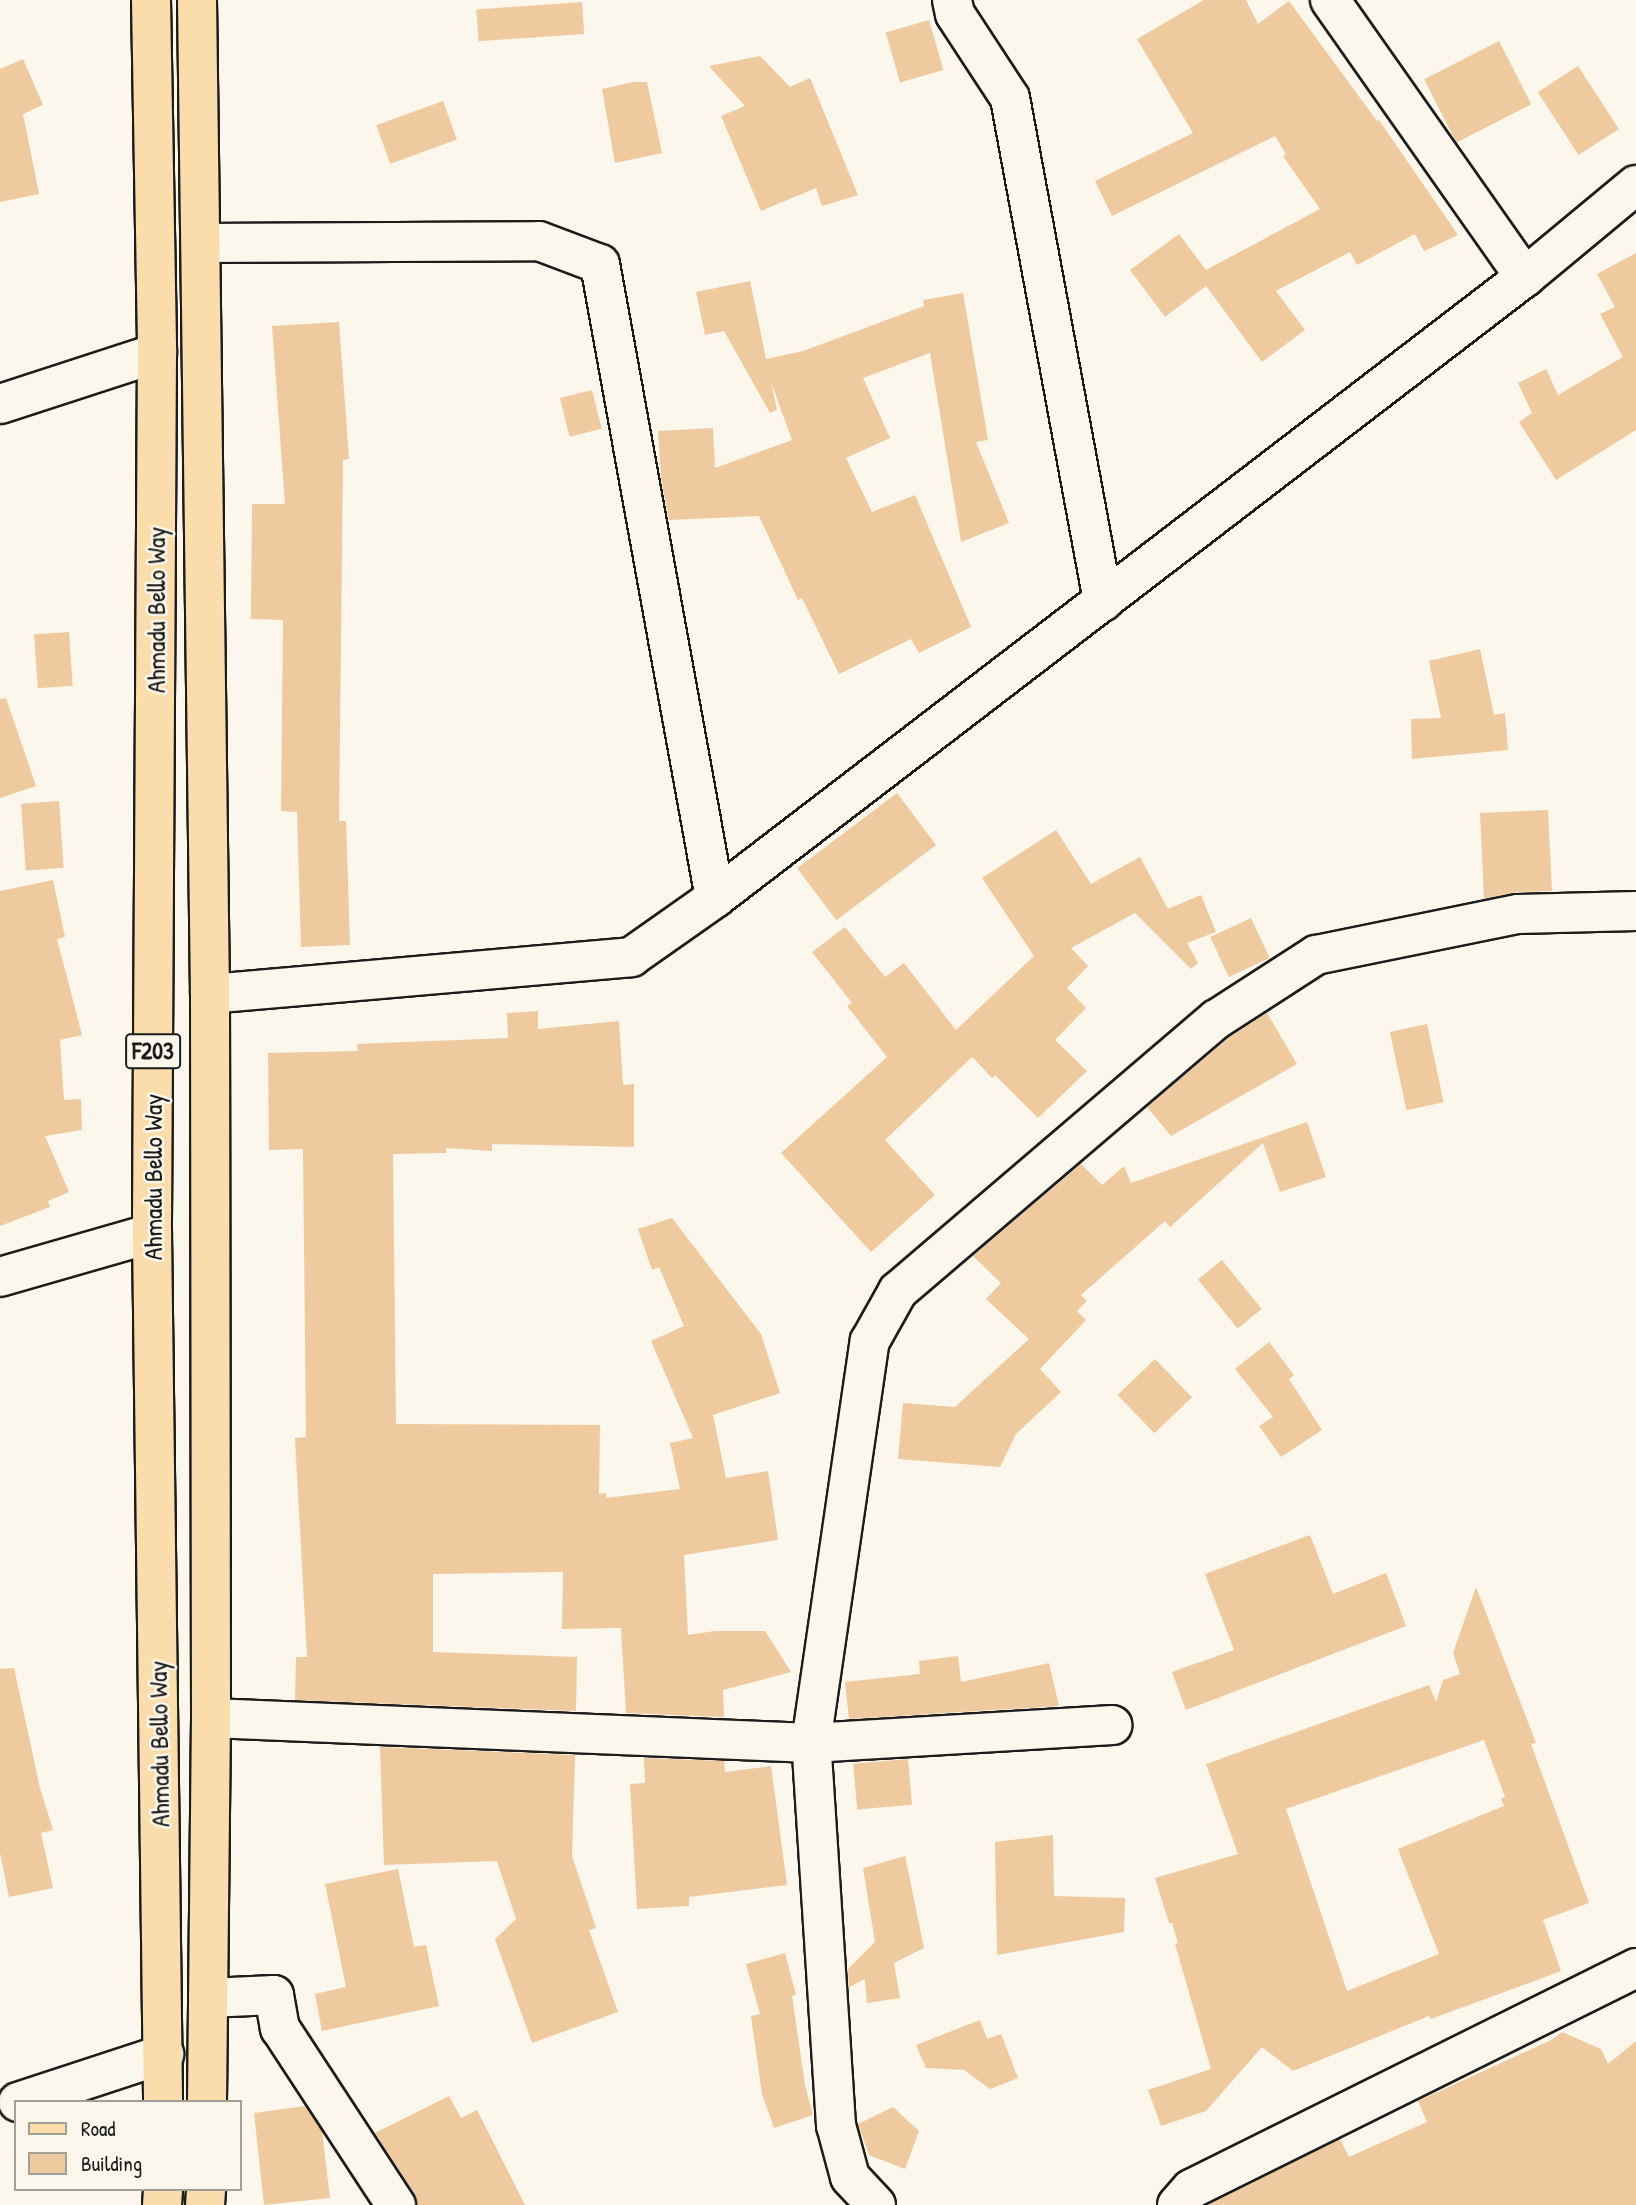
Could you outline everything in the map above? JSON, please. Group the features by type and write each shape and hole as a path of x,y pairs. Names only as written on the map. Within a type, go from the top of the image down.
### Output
{"main road":[{"name":"Ahmadu Bello Way","path":"150,0 158,353 152,1233 163,2100"},
{"name":"F203","path":"197,0 210,994 211,1718 206,2100"}],"street":[{"path":"952,0 955,14 1010,98 1103,601"},
{"path":"1330,0 1525,277"},
{"path":"210,994 631,957 715,898 1525,277 1636,184"},
{"path":"202,243 538,241 600,264 715,898"},
{"path":"0,404 158,353"},
{"path":"876,2205 850,2178 836,2125 811,1743 870,1341 898,1291 1217,1019 1316,955 1518,914 1636,911"},
{"path":"0,1277 152,1233"},
{"path":"211,1718 811,1743 1112,1725"},
{"path":"1177,2205 1191,2189 1636,1968"},
{"path":"208,1998 274,1995 280,2028 397,2205"},
{"path":"23,2100 164,2054"}],"building":[{"path":"1204,0 1246,0 1258,24 1289,1 1377,121 1379,120 1458,235 1424,251 1415,234 1357,265 1350,252 1276,291 1305,330 1262,362 1206,286 1165,317 1130,270 1179,234 1206,270 1320,209 1283,156 1286,154 1275,136 1112,216 1095,181 1193,133 1137,39"},
{"path":"582,2 584,34 478,41 476,9"},
{"path":"929,20 943,70 900,82 886,32"},
{"path":"1499,41 1531,104 1456,142 1424,79"},
{"path":"760,56 790,87 810,78 858,195 822,206 816,188 761,211 721,116 745,106 709,66"},
{"path":"23,59 43,105 23,114 39,194 0,202 0,69"},
{"path":"1578,66 1619,129 1579,155 1538,92"},
{"path":"633,82 647,82 662,153 615,163 602,89"},
{"path":"443,101 457,140 390,164 376,125"},
{"path":"1636,253 1636,430 1556,480 1519,422 1532,413 1518,383 1546,369 1558,395 1623,357 1600,314 1615,307 1597,274"},
{"path":"750,281 766,359 803,351 924,306 923,300 963,293 988,440 976,442 1009,523 961,542 930,353 863,378 890,438 846,458 872,512 915,495 971,627 919,653 911,639 839,674 802,598 798,600 759,516 669,520 661,478 658,431 713,428 715,468 792,440 771,382 777,410 770,413 724,331 705,335 696,292"},
{"path":"339,322 349,459 343,460 339,821 346,821 350,945 301,947 297,812 281,811 283,620 251,619 252,504 285,504 272,326"},
{"path":"592,390 602,429 570,437 560,398"},
{"path":"69,632 73,686 38,688 34,634"},
{"path":"1480,649 1494,715 1505,713 1508,750 1412,759 1411,719 1441,718 1429,661"},
{"path":"6,698 36,786 0,798 0,699"},
{"path":"897,793 936,845 836,920 797,868"},
{"path":"59,801 64,868 26,870 21,804"},
{"path":"1548,810 1552,891 1517,892 1484,899 1480,813"},
{"path":"1056,830 1091,884 1140,857 1168,909 1201,895 1216,932 1187,943 1198,963 1191,969 1135,913 1071,948 1088,966 1067,988 1086,1008 1055,1040 1087,1071 1038,1118 995,1075 992,1078 972,1057 885,1140 935,1195 871,1252 781,1153 887,1057 847,1006 852,1003 812,952 845,927 885,977 904,963 956,1030 1034,956 982,878"},
{"path":"53,880 65,937 57,939 82,1035 60,1040 64,1100 81,1099 82,1130 45,1136 69,1192 48,1201 50,1207 0,1226 0,891"},
{"path":"1251,918 1270,958 1229,977 1210,937"},
{"path":"538,1011 538,1029 619,1021 623,1085 634,1084 634,1147 492,1144 492,1151 446,1148 446,1153 393,1154 396,1424 600,1425 599,1494 606,1493 606,1498 680,1489 670,1443 693,1438 651,1341 684,1326 659,1267 652,1270 638,1229 672,1218 761,1334 780,1393 713,1415 726,1478 768,1471 778,1540 684,1555 688,1635 715,1631 765,1631 791,1672 723,1690 724,1717 626,1713 621,1628 562,1629 563,1572 433,1574 433,1652 577,1657 576,1711 295,1700 296,1657 307,1657 295,1438 306,1437 303,1149 269,1150 268,1053 358,1051 357,1044 508,1038 507,1013"},
{"path":"1267,1013 1297,1064 1171,1136 1147,1107 1230,1037"},
{"path":"1427,1024 1444,1102 1406,1110 1390,1032"},
{"path":"1307,1122 1326,1177 1280,1192 1263,1143 1170,1227 1165,1221 1081,1295 1087,1301 1077,1311 1086,1320 1040,1369 1061,1392 1016,1434 1000,1467 898,1459 903,1403 955,1407 1029,1339 986,1299 1001,1283 973,1256 1081,1164 1102,1185 1124,1166 1131,1183"},
{"path":"1222,1260 1262,1309 1238,1328 1198,1280"},
{"path":"1269,1342 1294,1375 1289,1379 1322,1430 1281,1457 1259,1426 1273,1417 1235,1369"},
{"path":"1155,1359 1192,1397 1154,1433 1118,1395"},
{"path":"1310,1535 1333,1594 1386,1573 1406,1626 1186,1710 1172,1672 1234,1650 1205,1574"},
{"path":"1476,1587 1536,1743 1531,1744 1589,1903 1543,1920 1561,1971 1431,2019 1429,2016 1293,2071 1262,2047 1206,2111 1161,2126 1148,2090 1211,2069 1175,1944 1178,1943 1155,1878 1238,1854 1206,1764 1429,1685 1436,1702 1443,1680 1460,1674 1453,1653","holes":["1484,1740 1505,1797 1501,1799 1504,1806 1398,1849 1439,1954 1347,1991 1286,1809"]},
{"path":"958,1656 961,1682 1049,1663 1059,1706 849,1719 845,1682 920,1674 919,1661"},
{"path":"14,1668 40,1788 53,1830 41,1833 53,1888 9,1897 0,1853 0,1669"},
{"path":"380,1747 575,1755 572,1856 596,1928 589,1930 618,2012 532,2043 495,1939 516,1919 497,1861 384,1865"},
{"path":"644,1758 724,1761 725,1772 771,1766 787,1885 689,1897 689,1906 637,1909 630,1784 645,1783"},
{"path":"908,1759 912,1805 857,1810 853,1764"},
{"path":"1053,1835 1054,1896 1125,1898 1124,1932 997,1955 995,1842"},
{"path":"905,1856 924,1948 894,1963 900,1998 867,2003 865,1979 849,1987 848,1969 875,1942 863,1868"},
{"path":"398,1869 414,1947 426,1945 439,2006 322,2031 315,1994 346,1987 325,1884"},
{"path":"785,1953 796,1995 792,1996 805,2085 813,2115 774,2128 762,2094 751,2016 760,2014 746,1964"},
{"path":"980,2020 987,2039 1001,2034 1018,2078 990,2089 964,2070 926,2068 916,2045"},
{"path":"1562,2032 1601,2049 1608,2064 1636,2041 1636,2205 1208,2205 1340,2139 1349,2157 1427,2122 1418,2101 1551,2040"},
{"path":"449,2096 461,2118 477,2110 525,2205 418,2205 414,2193 375,2133"},
{"path":"305,2106 322,2131 330,2198 264,2205 254,2113"},
{"path":"893,2107 919,2131 905,2169 869,2155 858,2124"}]}
